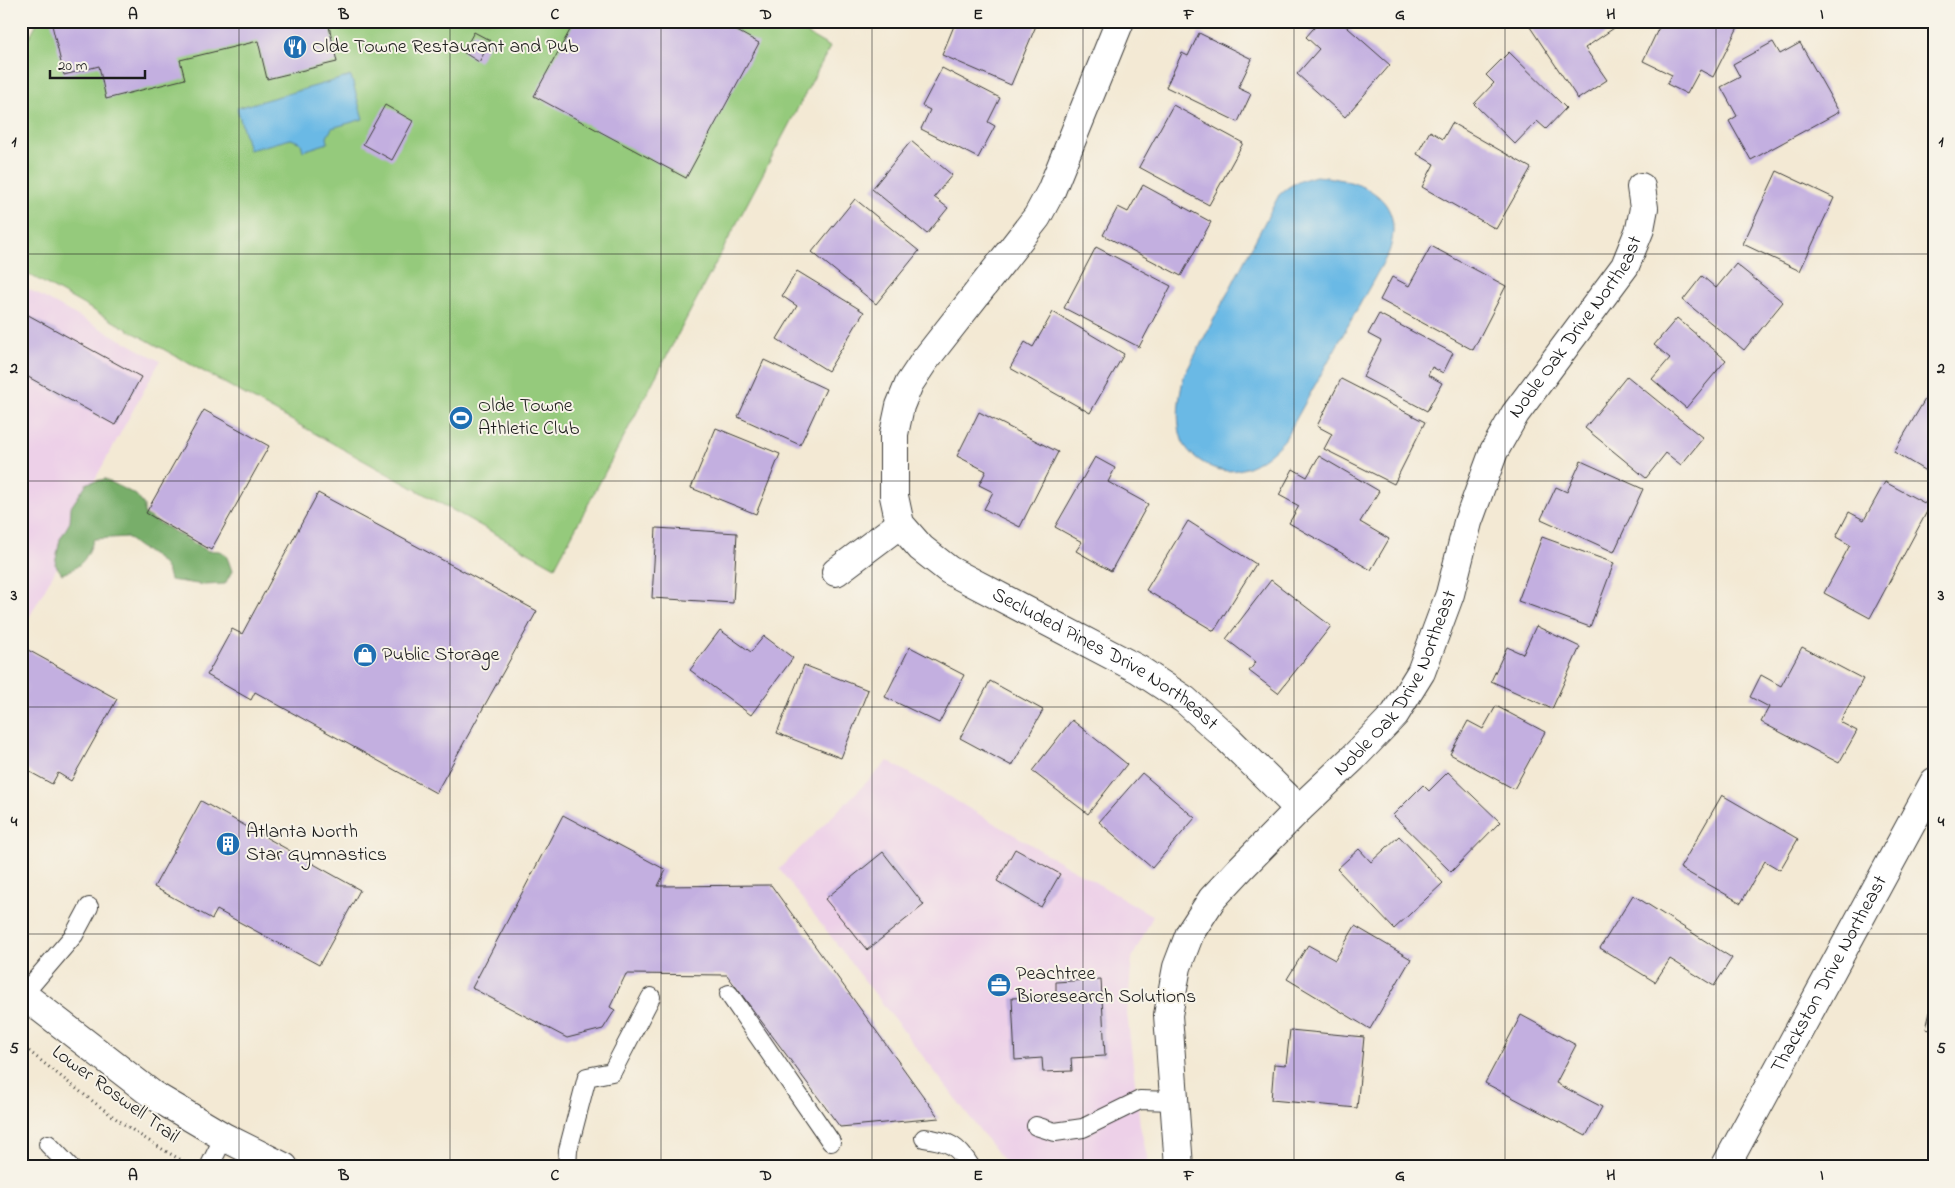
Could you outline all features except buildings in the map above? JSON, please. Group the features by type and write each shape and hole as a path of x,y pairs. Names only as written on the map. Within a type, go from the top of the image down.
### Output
{"street":[{"name":"Secluded Pines Drive Northeast","path":"1120,21 1051,191 1037,217 925,360 909,384 894,434 894,496 900,524 921,548 949,570 1138,669 1185,700 1228,738 1299,809"},
{"name":"Noble Oak Drive Northeast","path":"1179,1167 1168,1015 1177,967 1190,933 1212,899 1395,714 1421,672 1450,594 1468,522 1494,451 1515,414 1625,266 1640,229 1644,208 1641,187"},
{"path":"836,572 900,524"},
{"name":"Thackston Drive Northeast","path":"1725,1167 1934,782"},
{"path":"22,995 152,1095 224,1137 284,1167"}],"lane":[{"path":"22,995 74,935 90,907"},
{"path":"729,994 831,1142"},
{"path":"567,1167 568,1150 587,1077 612,1072 651,997"},
{"path":"1036,1126 1055,1132 1083,1128 1140,1100 1174,1101"},
{"path":"209,1167 224,1137"},
{"path":"924,1138 952,1144 962,1153 971,1167"},
{"path":"48,1144 70,1167"}],"path":[{"name":"Lower Roswell Trail","path":"21,1045 94,1103 136,1133 187,1163"}],"shaded area":[{"path":"21,285 160,361 88,492 90,508 21,632"},
{"name":"Peachtree Bioresearch Solutions","path":"888,761 1153,916 1132,958 1127,1013 1140,1125 1148,1161 1145,1167 1008,1167 779,869"}],"green space":[{"name":"Olde Towne Athletic Club","path":"38,21 785,21 830,47 555,567 21,270 21,52"},
{"path":"105,479 136,495 144,505 144,514 208,551 219,551 225,554 232,571 225,584 204,585 170,580 167,569 161,562 127,537 94,539 83,561 75,568 62,574 55,564 60,539 70,522 71,507 87,483"}],"water":[{"path":"351,76 363,119 332,128 327,137 328,143 303,151 301,143 291,139 249,150 237,108"},
{"path":"1316,176 1333,178 1364,187 1386,205 1392,217 1393,233 1389,252 1285,439 1268,456 1247,467 1225,471 1214,468 1193,455 1182,440 1178,416 1184,376 1279,195 1296,183"}],"place":[{"name":"Olde Towne Restaurant and Pub","path":"295,47"},
{"name":"Olde Towne Athletic Club","path":"461,418"},
{"name":"Public Storage","path":"365,655"},
{"name":"Atlanta North Star Gymnastics","path":"228,844"},
{"name":"Peachtree Bioresearch Solutions","path":"999,985"}]}
